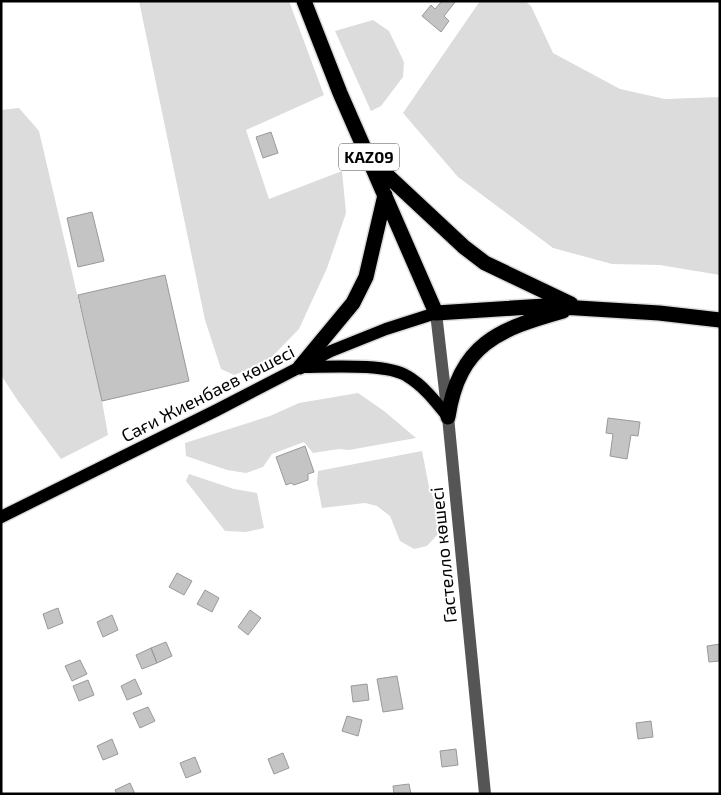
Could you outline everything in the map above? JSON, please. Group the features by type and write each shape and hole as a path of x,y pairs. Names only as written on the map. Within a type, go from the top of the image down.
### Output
{"highway":[{"name":"KAZ09","path":"304,1 340,92 436,313 517,306 576,307 720,320"},
{"name":"KAZ09","path":"370,158 464,248 485,263 576,307"},
{"path":"300,367 353,303 366,277 384,195"},
{"path":"448,417 452,397 463,368 482,345 523,322 576,307"}],"main road":[{"name":"Сағи Жиенбаев көшесі","path":"1,517 354,341 436,313"},
{"path":"300,367 357,366 383,369 406,375 435,399 448,417"}],"street":[{"name":"Гастелло көшесі","path":"436,313 485,794"}],"shaded area":[{"path":"139,1 289,1 324,95 246,130 269,199 342,171 346,213 327,268 299,329 267,362 234,375 221,369 205,320"},
{"path":"480,1 525,1 531,6 553,53 620,89 665,99 720,97 720,275 660,265 612,264 553,248 458,177 403,113"},
{"path":"373,20 389,31 404,62 403,77 381,106 371,111 335,31"},
{"path":"19,108 39,131 102,401 108,435 61,459 1,375 1,110"},
{"path":"358,393 384,411 416,438 349,450 339,449 313,453 304,442 272,454 263,467 246,473 227,470 186,456 185,443 270,416 299,403"},
{"path":"422,451 429,487 439,513 438,534 427,546 414,549 400,541 390,516 377,506 365,503 322,508 317,483 318,471"},
{"path":"189,474 234,489 257,493 264,528 246,532 225,531 186,481"}],"building":[{"path":"442,1 456,1 444,16 449,21 441,32 422,16 431,5 435,9"},
{"path":"271,132 278,153 263,158 256,137"},
{"path":"92,212 104,261 78,267 67,218"},
{"path":"165,275 189,381 102,401 78,295"},
{"path":"608,418 640,422 638,436 631,435 627,459 610,456 613,434 606,433"},
{"path":"305,446 314,472 308,474 308,480 294,485 291,483 286,485 276,457"},
{"path":"177,573 192,581 184,595 169,587"},
{"path":"205,590 219,598 212,612 197,604"},
{"path":"58,608 63,623 48,629 43,614"},
{"path":"250,610 261,618 248,635 238,627"},
{"path":"112,615 118,630 103,637 97,622"},
{"path":"166,642 172,656 157,663 151,648"},
{"path":"720,644 720,661 709,662 707,646"},
{"path":"151,648 157,663 142,669 136,655"},
{"path":"80,660 87,674 72,681 65,666"},
{"path":"397,676 403,709 383,712 377,679"},
{"path":"135,679 142,694 127,700 121,686"},
{"path":"88,680 94,695 79,701 73,686"},
{"path":"367,684 369,700 353,702 351,686"},
{"path":"148,707 155,721 140,728 133,713"},
{"path":"347,716 362,720 358,736 342,731"},
{"path":"651,721 653,737 638,739 636,723"},
{"path":"112,739 118,754 103,760 97,746"},
{"path":"456,749 458,765 442,767 440,751"},
{"path":"283,753 289,768 274,774 268,759"},
{"path":"195,757 201,772 186,778 180,763"},
{"path":"130,783 135,794 117,794 115,790"},
{"path":"409,784 411,794 394,794 393,786"}]}
